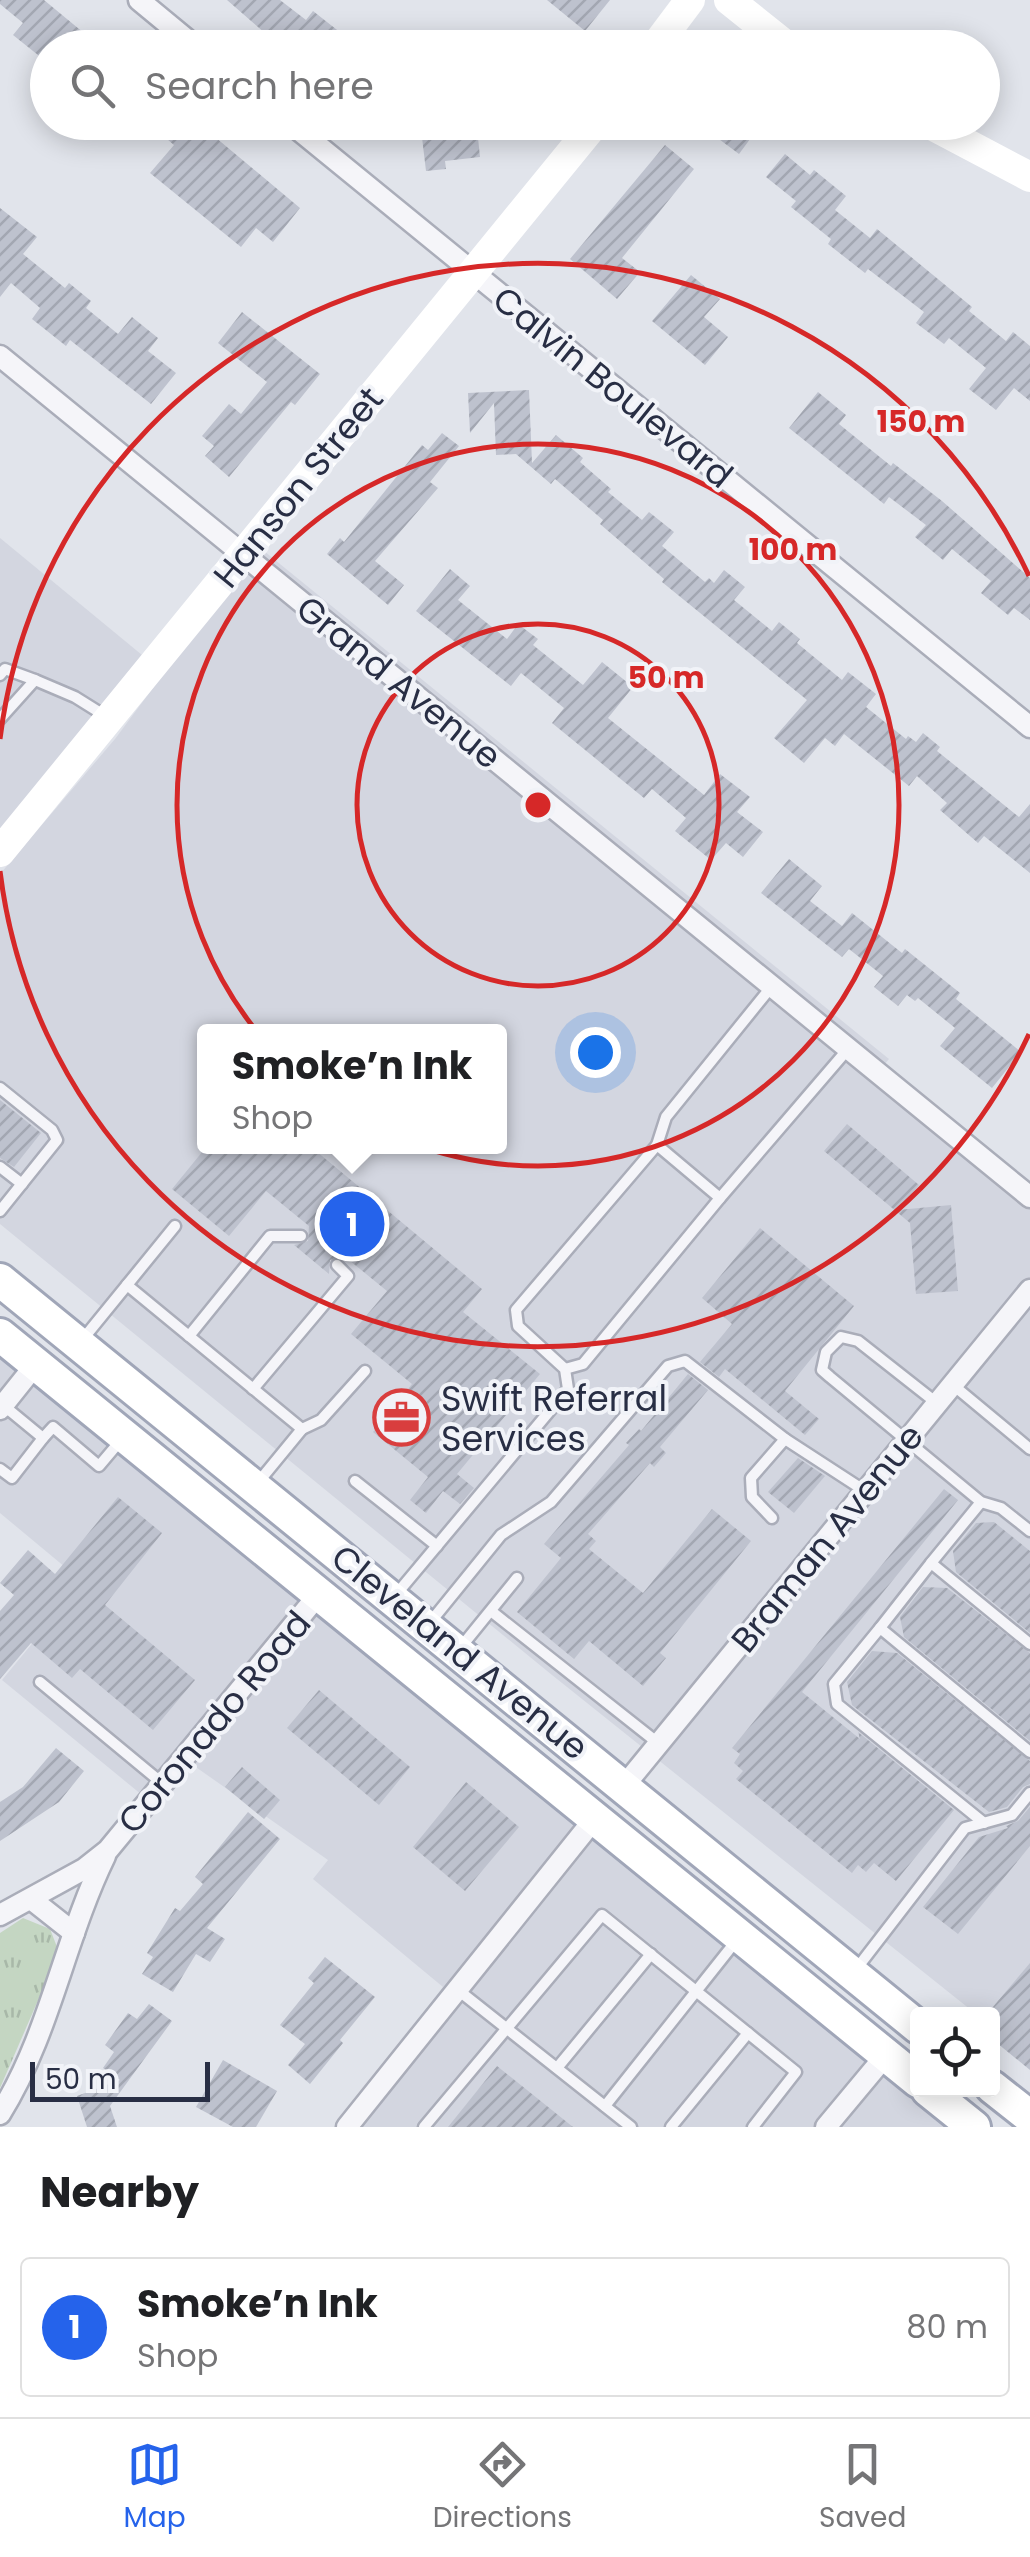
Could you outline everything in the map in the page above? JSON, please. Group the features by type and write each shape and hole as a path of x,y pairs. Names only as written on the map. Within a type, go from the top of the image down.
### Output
{"main road":[{"name":"Cleveland Avenue","path":"0,1280 910,2020"},
{"name":"Cleveland Avenue","path":"0,1334 910,2074"},
{"path":"520,1758 582,1780 624,1786"},
{"path":"595,1818 638,1822 700,1849"},
{"path":"1000,2094 1030,2118"},
{"path":"937,2097 974,2127"}],"street":[{"path":"139,0 175,30"},
{"path":"668,30 690,0"},
{"path":"729,0 766,30"},
{"name":"Calvin Boulevard","path":"311,140 1030,727"},
{"name":"Hanson Street","path":"0,852 581,140"},
{"path":"960,140 1030,177"},
{"name":"Grand Avenue","path":"0,356 1030,1196"},
{"name":"Braman Avenue","path":"624,1786 1030,1290"},
{"path":"2,1407 36,1364"},
{"name":"Coronado Road","path":"0,1916 84,1869 108,1850 320,1594"},
{"path":"348,2127 595,1818"},
{"name":"Coronado Road","path":"0,2114 41,2033 89,1889 108,1850"},
{"path":"31,1899 74,1933"},
{"path":"826,2127 886,2055"}],"lane":[{"path":"0,675 5,669 35,680 75,697 111,720"},
{"path":"0,719 35,680"},
{"path":"393,1598 568,1388 565,1369 518,1326 516,1310 657,1146 666,1117 772,986"},
{"path":"565,1369 583,1364 849,1049"},
{"path":"0,1088 52,1130 57,1140 0,1211"},
{"path":"657,1146 720,1198"},
{"path":"0,1167 22,1184"},
{"path":"80,1343 175,1226"},
{"path":"189,1336 270,1236 301,1236"},
{"path":"253,1389 348,1276 336,1265"},
{"path":"127,1285 302,1429"},
{"path":"938,1404 858,1341 841,1337 826,1352 822,1370 981,1502 1002,1508 1030,1532"},
{"path":"427,1626 492,1544 551,1502 668,1366 685,1361 786,1439 865,1491"},
{"path":"256,1486 302,1429 321,1420 365,1371"},
{"path":"952,1385 1030,1449"},
{"path":"2,1407 43,1438"},
{"path":"0,1469 12,1478 53,1428 99,1466 124,1435"},
{"path":"772,1518 752,1498 751,1478 786,1439"},
{"path":"355,1481 437,1546"},
{"path":"981,1502 834,1684 837,1704 984,1823"},
{"path":"931,1563 1030,1644"},
{"path":"458,1652 518,1578"},
{"path":"491,1611 659,1743"},
{"path":"880,1628 1030,1752"},
{"path":"40,1682 162,1783"},
{"path":"853,1974 965,1828 1012,1815 1030,1793"},
{"path":"424,2127 602,1915 796,2072 753,2127"},
{"path":"604,2106 740,1936"},
{"path":"557,2068 651,1954"},
{"path":"458,1990 631,2127"},
{"path":"671,2127 748,2033"}],"shaded area":[{"path":"0,538 142,655 0,830"},
{"path":"264,551 889,1059 879,1071 1030,1193 1030,2057 1000,2023 1000,2007 967,2007 552,1675 0,1224 0,874 115,739 176,657"},
{"path":"0,1346 910,2091 910,2097 917,2097 954,2127 335,2127 443,1987 313,1879 328,1860 173,1751 142,1795 2,1680 83,1582 0,1513"}],"green space":[{"path":"23,1918 50,1929 59,1952 0,2088 0,1933"}],"building":[{"path":"0,0 44,0 80,30 30,30 30,49 13,35 23,23"},
{"path":"227,0 280,0 306,20 313,11 337,30 261,30"},
{"path":"547,0 610,0 584,30"},
{"path":"168,140 219,140 300,208 273,242 256,228 241,247 150,173 174,145"},
{"path":"422,140 478,140 480,157 445,161 446,169 426,171"},
{"path":"720,140 749,140 739,154"},
{"path":"665,145 694,169 622,258 640,272 617,299 570,259"},
{"path":"785,154 810,175 814,170 846,196 835,210 870,238 877,229 972,307 969,311 1006,341 1013,332 1030,346 1030,401 1014,388 996,410 969,389 986,368 949,338 944,344 916,323 924,312 828,244 831,239 791,207 796,201 766,177"},
{"path":"0,208 37,237 23,254 65,288 69,283 91,301 86,308 118,334 132,317 158,338 148,351 176,373 151,404 70,340 66,346 32,319 40,308 11,283 0,297"},
{"path":"691,275 720,299 704,317 728,337 705,365 652,321"},
{"path":"242,312 320,374 295,405 291,402 229,477 205,456 214,446 202,436 229,404 241,414 267,382 218,343"},
{"path":"529,390 532,463 556,435 583,458 580,462 611,489 608,492 642,520 649,512 674,532 662,546 705,582 709,578 714,583 724,570 745,587 734,600 772,631 779,622 800,639 797,643 842,680 848,672 876,694 866,707 906,739 908,736 916,742 923,733 940,747 937,751 1019,817 1030,804 1030,873 984,836 978,843 940,810 947,803 917,776 909,786 844,734 835,746 825,738 804,763 774,738 807,700 662,582 664,579 600,524 603,520 555,479 551,484 516,454 496,455 494,403 470,433 468,393"},
{"path":"818,392 846,415 839,424 942,501 1030,578 1030,620 1014,608 1008,615 981,593 991,581 952,549 943,560 915,537 926,525 889,497 884,504 789,428"},
{"path":"442,433 459,446 430,482 438,488 375,561 404,585 388,605 327,554 340,538 344,542 422,445 428,450"},
{"path":"450,569 470,586 458,600 507,639 518,624 538,639 533,645 583,685 602,662 633,687 608,718 704,795 720,774 750,797 737,812 763,832 743,857 726,843 711,860 675,831 686,818 652,789 644,798 552,723 564,708 521,673 511,686 416,611"},
{"path":"789,859 822,886 810,901 842,926 852,913 902,953 905,949 960,993 956,999 1021,1052 992,1088 940,1046 955,1028 918,998 915,1001 907,995 898,1006 874,987 883,976 849,949 842,957 761,893"},
{"path":"0,1100 41,1133 14,1167 0,1158"},
{"path":"847,1124 919,1185 898,1210 951,1205 958,1291 916,1294 910,1223 824,1151"},
{"path":"200,1154 320,1154 482,1289 463,1312 540,1374 457,1474 474,1488 460,1504 443,1491 426,1513 410,1500 428,1477 373,1432 412,1384 351,1334 387,1291 344,1256 330,1260 329,1274 294,1245 308,1241 309,1226 266,1191 229,1236 172,1189"},
{"path":"760,1228 854,1306 785,1391 819,1419 805,1435 725,1369 719,1377 700,1362 732,1324 702,1298"},
{"path":"688,1374 708,1390 660,1447 666,1453 654,1467 650,1463 588,1534 596,1541 589,1549 643,1593 712,1509 751,1541 660,1653 666,1658 643,1686 589,1641 574,1659 517,1612 561,1558 544,1544"},
{"path":"798,1458 825,1476 794,1513 768,1492"},
{"path":"944,1489 958,1500 802,1692 954,1810 896,1881 874,1863 866,1872 858,1865 852,1873 736,1779 743,1771 734,1763 740,1754 732,1748"},
{"path":"118,1497 162,1533 105,1605 195,1680 153,1730 80,1669 72,1678 31,1643 0,1679 0,1611 14,1595 0,1583 28,1550 55,1574"},
{"path":"994,1522 1030,1551 1030,1633 956,1572 953,1551 976,1523"},
{"path":"923,1587 947,1588 1030,1653 1030,1741 904,1637 900,1617"},
{"path":"872,1651 897,1653 1030,1761 1030,1784 1007,1807 989,1812 852,1705 847,1682"},
{"path":"319,1690 410,1767 379,1805 287,1728"},
{"path":"56,1748 84,1771 59,1802 0,1841 0,1802 23,1787"},
{"path":"242,1767 280,1800 264,1819 225,1787"},
{"path":"466,1782 519,1827 465,1891 413,1847"},
{"path":"1030,1807 1030,1846 958,1934 923,1907 979,1837 1008,1828"},
{"path":"248,1812 280,1839 207,1928 225,1939 210,1962 196,1954 173,1992 142,1974 153,1957 147,1953 175,1908 180,1911 203,1884 195,1877"},
{"path":"325,1957 375,1997 310,2084 288,2065 305,2044 280,2025 314,1983 308,1978"},
{"path":"1030,1963 1030,2070 1000,2046 1000,2007 993,2007"},
{"path":"149,2004 172,2021 110,2106 117,2127 87,2127 77,2096 120,2080 103,2068 114,2052 105,2045 128,2013 137,2019"},
{"path":"223,2060 277,2091 256,2127 233,2127 196,2107"},
{"path":"497,2066 573,2127 448,2127"}],"place":[{"name":"Smoke’n Ink","path":"352,1224"},
{"name":"Swift Referral Services","path":"402,1418"}]}
